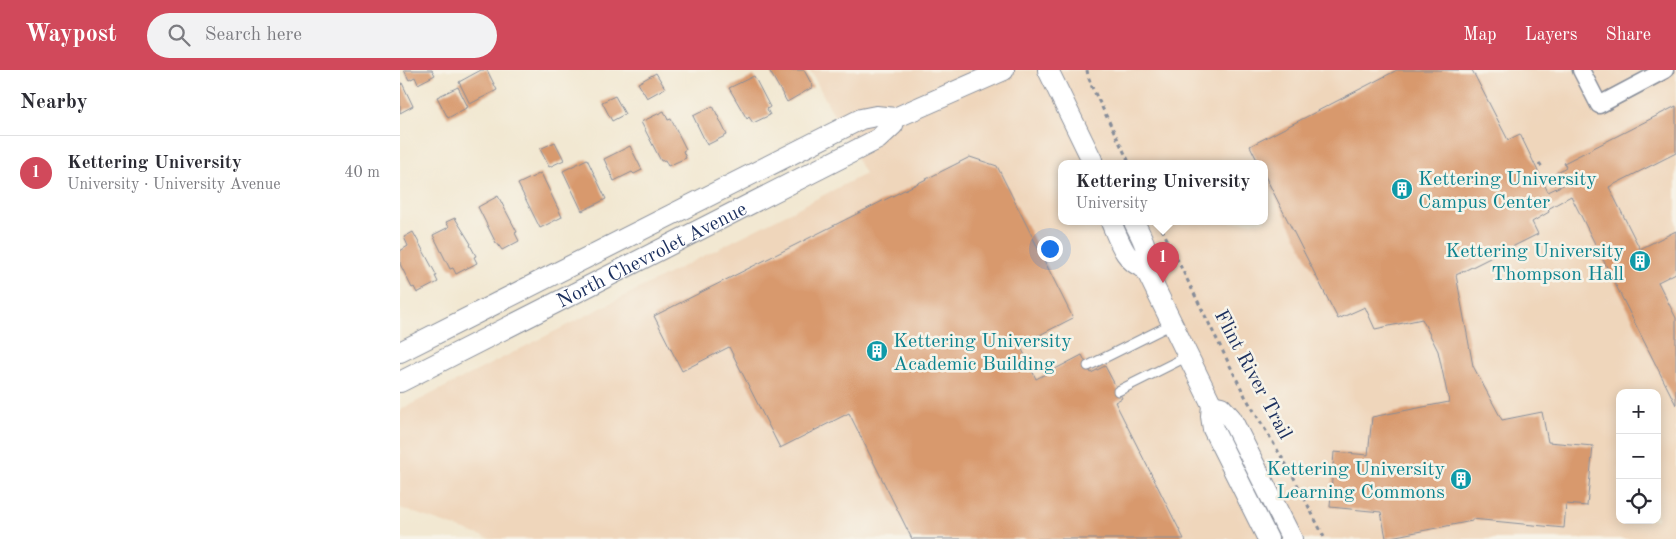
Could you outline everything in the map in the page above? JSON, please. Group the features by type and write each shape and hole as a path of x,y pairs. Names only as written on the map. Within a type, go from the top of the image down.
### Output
{"street":[{"name":"North Chevrolet Avenue","path":"400,352 862,119 876,116 895,118 1004,70"},
{"path":"1048,70 1093,160"},
{"path":"1581,70 1599,104 1665,70"},
{"name":"North Chevrolet Avenue","path":"400,382 878,139 893,125 895,118"},
{"path":"1112,225 1132,261 1145,268 1212,405 1213,428 1268,539"},
{"path":"1135,225 1146,251 1148,262 1145,268"},
{"path":"589,256 600,280"},
{"path":"1212,405 1221,407 1231,418 1292,539"}],"lane":[{"path":"1088,366 1172,324"},
{"path":"1118,391 1188,356"}],"path":[{"path":"1087,70 1092,87 1128,160"},
{"path":"1539,163 1542,167"},
{"name":"Flint River Trail","path":"1160,225 1245,396 1293,476 1325,539"}],"shaded area":[{"path":"810,70 1676,70 1676,539 491,539 400,508 400,410 865,174"}],"building":[{"path":"404,70 432,70 435,75 418,84 415,77 409,80"},
{"path":"481,70 487,70 497,90 470,104 459,82"},
{"path":"769,70 804,70 813,87 787,102"},
{"path":"1397,70 1472,70 1508,140 1520,134 1548,192 1565,184 1563,181 1561,182 1556,173 1566,167 1564,163 1676,106 1676,153 1609,187 1640,249 1676,231 1676,273 1658,282 1676,318 1676,405 1571,196 1548,209 1549,212 1532,222 1538,234 1456,275 1473,366 1502,420 1542,412 1548,442 1593,446 1587,506 1566,504 1564,528 1472,519 1472,521 1386,538 1381,512 1330,507 1334,452 1368,455 1372,417 1449,402 1438,351 1422,319 1375,329 1365,307 1338,319 1268,182 1268,160 1257,160 1250,146"},
{"path":"656,73 665,88 647,98 638,83"},
{"path":"754,76 770,107 767,109 770,115 753,123 749,117 747,119 729,88"},
{"path":"402,83 413,106 400,113 400,84"},
{"path":"458,87 468,107 448,118 437,97"},
{"path":"615,96 625,114 612,121 602,102"},
{"path":"713,106 727,135 707,145 693,116"},
{"path":"664,111 668,120 671,119 686,149 683,151 686,158 668,166 665,160 661,161 641,122"},
{"path":"555,142 564,160 549,167 540,149"},
{"path":"630,146 642,170 634,174 632,172 614,181 604,159"},
{"name":"Kettering University Academic Building","path":"970,157 997,166 1073,318 1020,345 1036,379 1082,355 1091,373 1105,366 1122,398 1115,402 1184,539 912,539 849,413 780,448 729,347 682,371 654,316"},
{"path":"587,159 606,199 582,211 563,171"},
{"path":"541,173 562,217 540,228 518,184"},
{"path":"498,196 517,232 515,233 519,241 502,250 496,243 478,207"},
{"path":"455,218 471,244 477,263 456,274 453,268 450,269 433,235 449,227 446,222"},
{"path":"413,232 437,276 435,276 438,282 417,293 414,287 412,288 400,264 400,251 408,246 404,237"}],"place":[{"name":"Kettering University Campus Center","path":"1402,189"},
{"name":"Kettering University Thompson Hall","path":"1640,261"},
{"name":"Kettering University","path":"1163,283"},
{"name":"Kettering University Academic Building","path":"877,351"},
{"name":"Kettering University Learning Commons","path":"1461,479"}]}
